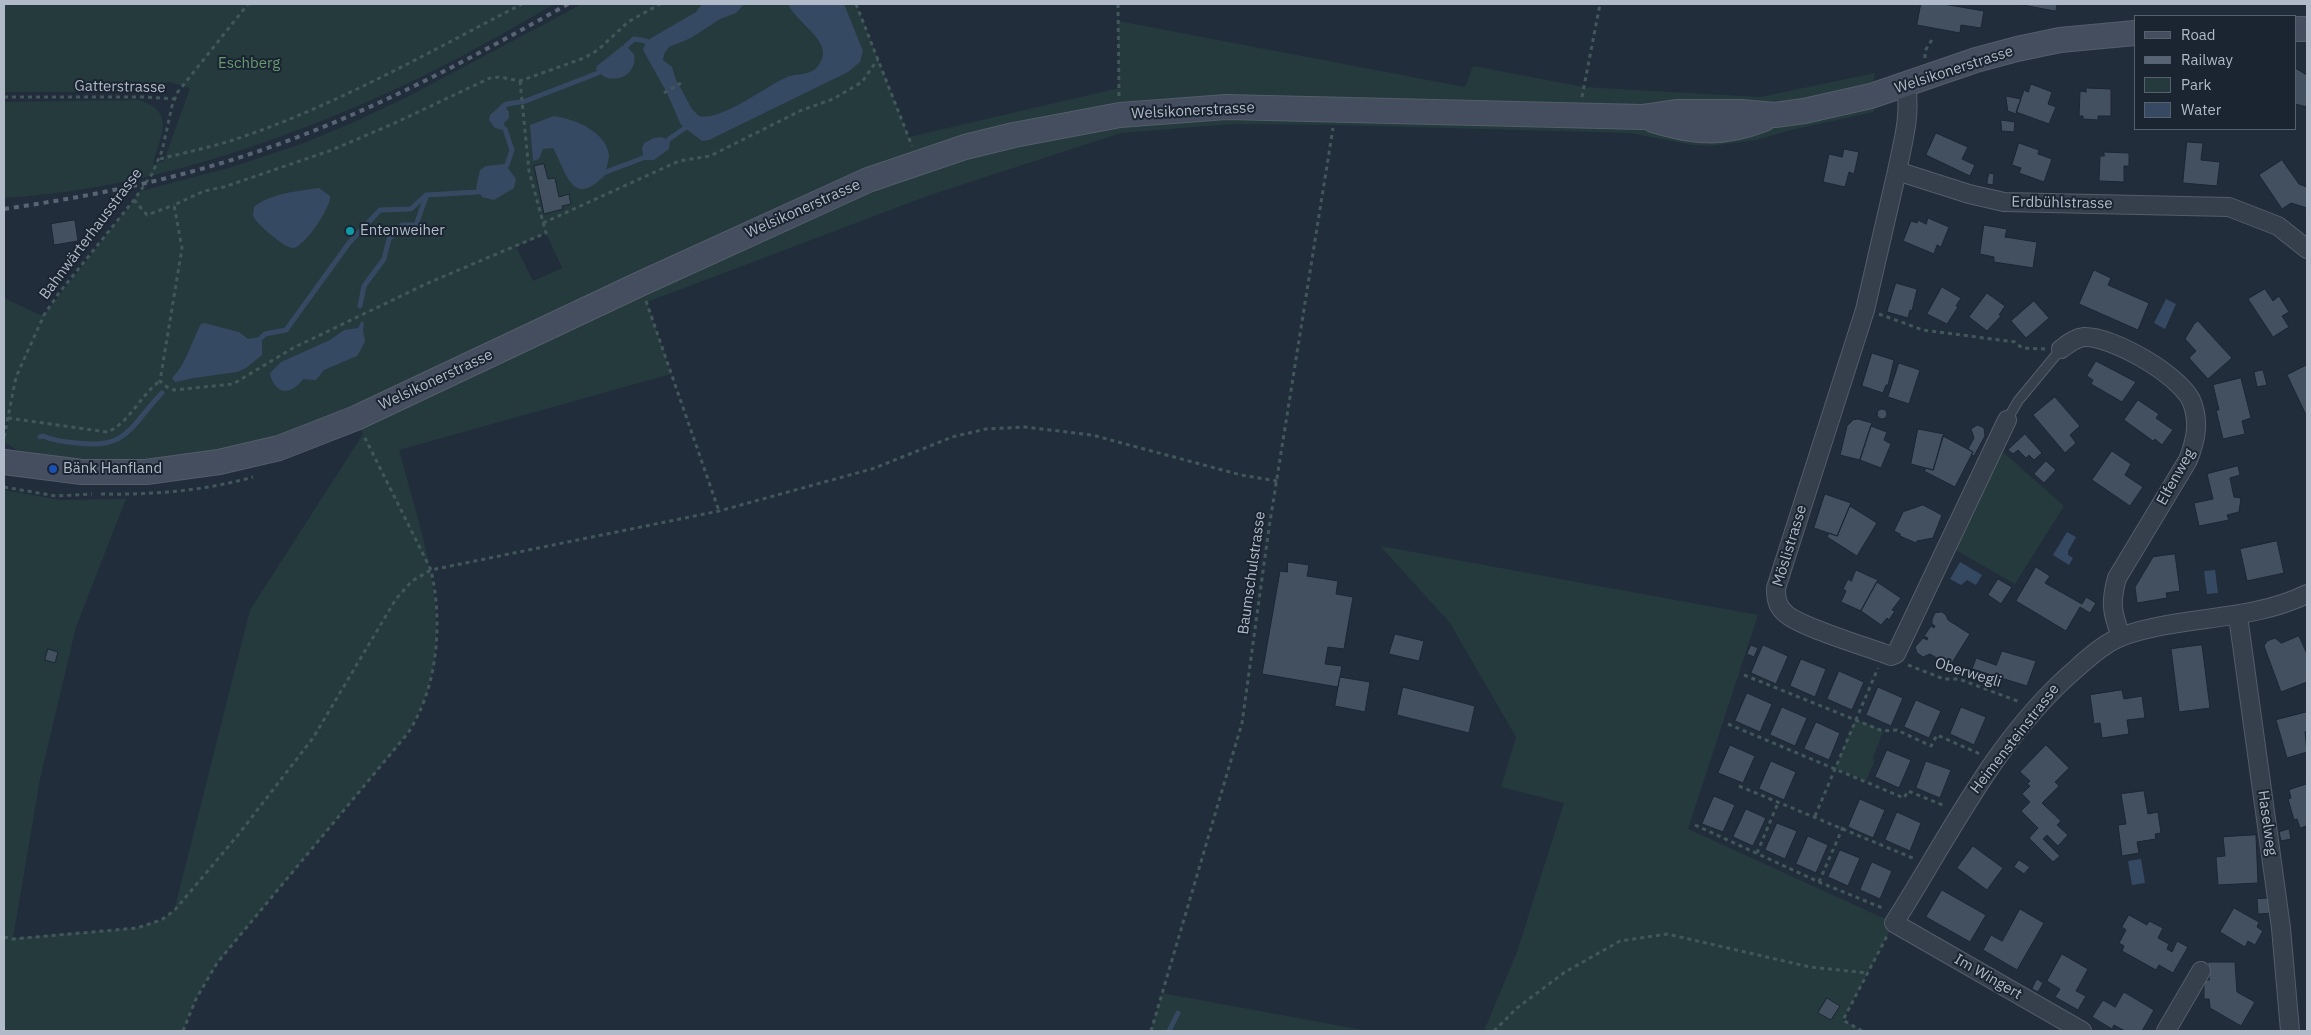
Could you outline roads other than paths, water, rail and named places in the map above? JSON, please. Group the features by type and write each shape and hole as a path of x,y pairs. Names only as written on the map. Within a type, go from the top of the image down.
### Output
{"main road":[{"name":"Welsikonerstrasse","path":"4,462 53,469 108,473 188,467 279,448 356,418 868,180 919,162 1014,135 1120,115 1226,107 1642,117 1676,112 1741,112 1775,115 1840,104 1906,85 1976,60 2017,49 2060,40 2134,33"}],"street":[{"path":"1897,171 1908,122 1909,100 1906,85"},
{"name":"Erdbühlstrasse","path":"1897,171 1969,194 2004,202 2229,206 2278,226 2307,249"},
{"name":"Möslistrasse","path":"1897,171 1865,310 1776,588 1776,598 1784,612 1792,619 1890,654 2007,420"},
{"name":"Elfenweg","path":"2060,349 2082,337 2107,340 2163,370 2179,383 2191,400 2197,423 2195,442 2188,460 2117,578 2112,597 2112,612 2121,637"},
{"name":"Heimensteinstrasse","path":"1897,919 1960,811 1995,761 2037,708 2062,680 2084,661 2121,637 2162,624 2238,616 2307,594"},
{"name":"Haselweg","path":"2238,616 2281,928 2290,1031"},
{"name":"Im Wingert","path":"1897,919 2082,1031"},
{"path":"2166,1031 2201,971"}],"lane":[{"path":"2007,420 2018,401 2060,349"}],"water":[{"path":"702,4 744,4 736,13 720,19 691,38 669,47 664,54 663,60 672,67 676,80 692,109 699,116 719,114 731,109 785,78 811,72 818,66 822,58 822,47 814,34 796,16 788,4 844,4 863,51 860,62 848,72 709,140 702,141 681,125 667,93 643,50 646,41 696,12"},
{"path":"622,46 627,47 634,54 632,69 627,74 615,79 601,75 596,69 597,66"},
{"path":"499,107 506,108 509,112 509,118 504,123 505,129 503,130 495,128 489,120 490,115"},
{"path":"554,116 571,120 588,128 602,139 607,147 609,155 606,174 595,184 585,189 578,188 572,184 553,148 543,149 539,159 533,161 530,125"},
{"path":"662,137 670,141 669,149 654,160 644,160 642,148 644,143 654,138"},
{"path":"505,164 516,179 514,188 494,200 482,197 476,188 480,170 486,166"},
{"path":"319,188 330,196 327,208 310,234 298,246 289,247 277,240 253,216 254,207 268,199 285,193"},
{"path":"2166,299 2176,304 2165,329 2154,323"},
{"path":"361,322 364,322 365,342 357,356 324,370 316,380 303,379 293,389 288,391 283,391 275,385 270,373 281,362 330,340 344,330 358,328"},
{"path":"204,323 239,332 248,339 259,337 262,340 262,355 246,368 237,372 175,382 172,378 185,359 201,324"},
{"path":"2067,532 2076,537 2068,551 2068,555 2073,558 2069,565 2053,555"},
{"path":"1960,562 1982,575 1976,585 1967,580 1961,585 1950,579"},
{"path":"2215,570 2218,593 2207,594 2204,571"},
{"path":"2141,859 2145,883 2132,885 2128,861"}],"waterway":[{"path":"626,46 634,39 646,41"},
{"path":"523,102 598,73"},
{"path":"502,107 507,104 520,102"},
{"path":"669,139 685,128"},
{"path":"505,129 512,150 507,165"},
{"path":"606,172 643,158"},
{"path":"261,338 265,334 286,330 349,243 380,210 411,209 426,195 478,192"},
{"path":"360,306 364,286 384,259 389,239 402,225 416,225 426,197"},
{"path":"40,437 77,443 94,444 108,442 119,438 127,432 162,393"},
{"path":"1169,1031 1178,1013"}],"railway":[{"path":"4,209 143,184 198,170 270,147 358,112 401,92 485,50 568,4"}],"place":[{"name":"Entenweiher","path":"350,231"},
{"name":"Bänk Hanfland","path":"53,469"}],"park label":[{"name":"Eschberg","path":"249,64"}]}
